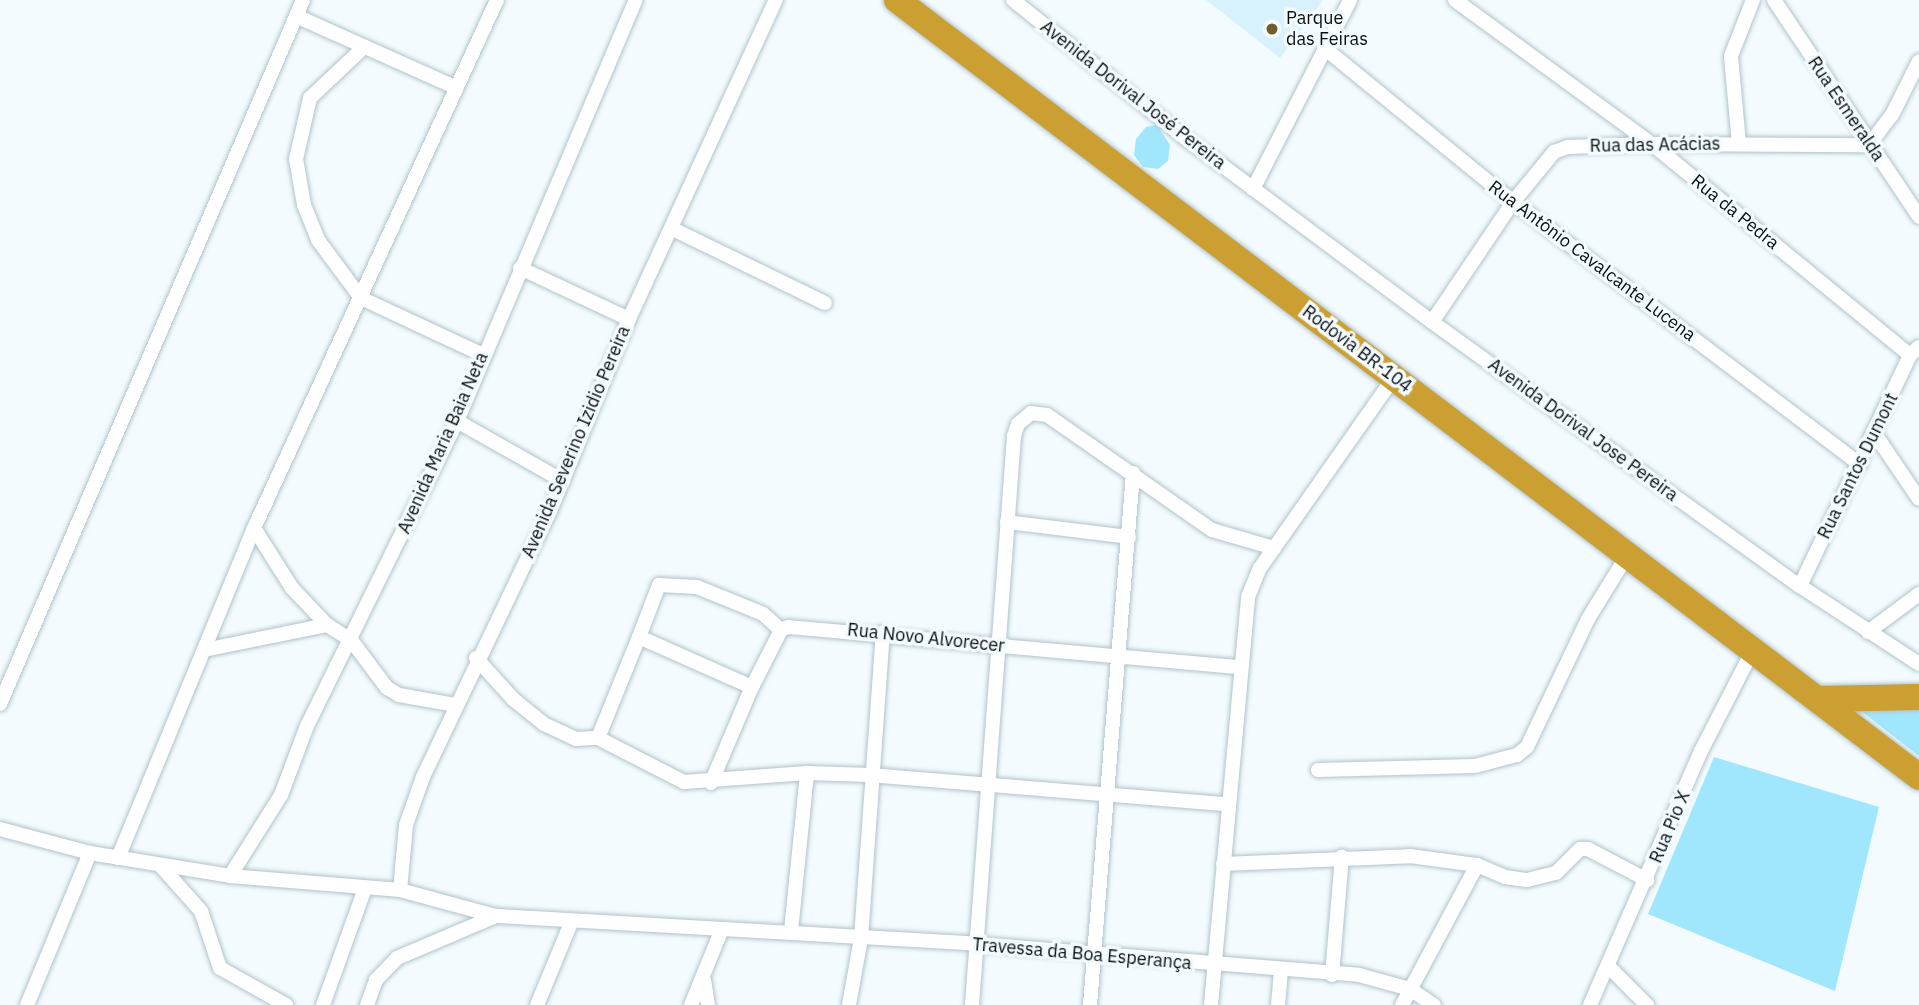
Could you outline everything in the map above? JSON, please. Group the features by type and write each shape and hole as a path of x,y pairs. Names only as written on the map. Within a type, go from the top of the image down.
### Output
{"highway":[{"name":"Rodovia BR-104","path":"897,0 1919,776"},
{"path":"1817,699 1919,697"}],"street":[{"path":"0,704 303,0"},
{"path":"118,858 254,528 497,0"},
{"name":"Avenida Maria Baia Neta","path":"230,876 281,795 307,726 457,421 636,0"},
{"name":"Avenida Severino Izidio Pereira","path":"400,890 406,825 456,705 476,658 563,481 629,319 673,229 776,0"},
{"name":"Avenida Dorival José Pereira","path":"1013,0 1254,189"},
{"path":"1254,189 1328,51 1350,0"},
{"name":"Rua da Pedra","path":"1455,0 1652,144 1915,351"},
{"path":"1739,144 1731,57 1753,0"},
{"name":"Rua Esmeralda","path":"1774,0 1919,218"},
{"path":"296,16 457,88"},
{"path":"363,48 310,98 296,159 304,205 318,240 361,299 483,355"},
{"name":"Rua Antônio Cavalcante Lucena","path":"1328,51 1513,202 1860,464"},
{"path":"1870,145 1892,115 1919,61"},
{"name":"Rua das Acácias","path":"1432,322 1513,202 1553,152 1568,146 1652,144 1870,145"},
{"name":"Avenida Dorival Jose Pereira","path":"1254,189 1432,322 1800,586 1919,664"},
{"path":"673,229 825,303"},
{"path":"520,268 629,319"},
{"name":"Rua Santos Dumont","path":"1800,586 1915,351"},
{"path":"1210,1005 1238,667 1248,597 1274,548 1394,377"},
{"path":"972,1005 1014,436 1024,416 1031,413 1047,415 1212,530 1274,548"},
{"path":"457,421 563,481"},
{"path":"1875,435 1919,499"},
{"path":"1090,1005 1133,473"},
{"path":"1007,522 1129,537"},
{"path":"254,528 292,588 327,625 351,640 387,688 399,695 456,705"},
{"path":"1318,770 1475,766 1517,755 1527,747 1588,619 1628,554"},
{"path":"598,738 659,586 697,587 763,614 781,631 752,687 711,783"},
{"path":"1868,632 1919,594"},
{"path":"204,650 327,625"},
{"name":"Rua Novo Alvorecer","path":"781,631 804,625 999,646 1238,667"},
{"path":"849,1005 861,938 870,775 883,633"},
{"path":"639,637 752,687"},
{"name":"Rua Pio X","path":"1591,1005 1701,751 1753,650"},
{"path":"476,658 513,699 544,724 576,739 598,738 684,782 711,783 807,774 870,775 1226,804"},
{"path":"791,931 807,774"},
{"name":"Travessa da Boa Esperança","path":"0,829 90,853 230,876 364,891 400,890 496,916 571,923 791,931 1359,975 1410,989 1434,1005"},
{"path":"1223,864 1342,856 1410,856 1476,865 1505,877 1543,879 1556,873 1580,849 1588,849 1647,880"},
{"path":"27,1005 90,853"},
{"path":"1332,975 1342,856"},
{"path":"160,864 201,911 220,968 286,1005"},
{"path":"1402,1005 1476,865"},
{"path":"323,1005 364,891"},
{"path":"367,1005 376,980 397,958 496,916"},
{"path":"537,1005 571,923"},
{"path":"691,1005 704,980 722,929"},
{"path":"1609,967 1647,1005"},
{"path":"1278,1005 1281,970"},
{"path":"704,980 708,1005"}],"shaded area":[{"name":"Parque das Feiras","path":"1206,0 1323,0 1280,58"},
{"path":"1157,125 1170,145 1168,161 1158,169 1143,167 1134,155 1136,139 1146,127"},
{"path":"1919,709 1919,756 1861,711"},
{"path":"1714,757 1879,807 1835,991 1648,914"}],"place":[{"name":"Parque das Feiras","path":"1272,29"}]}
